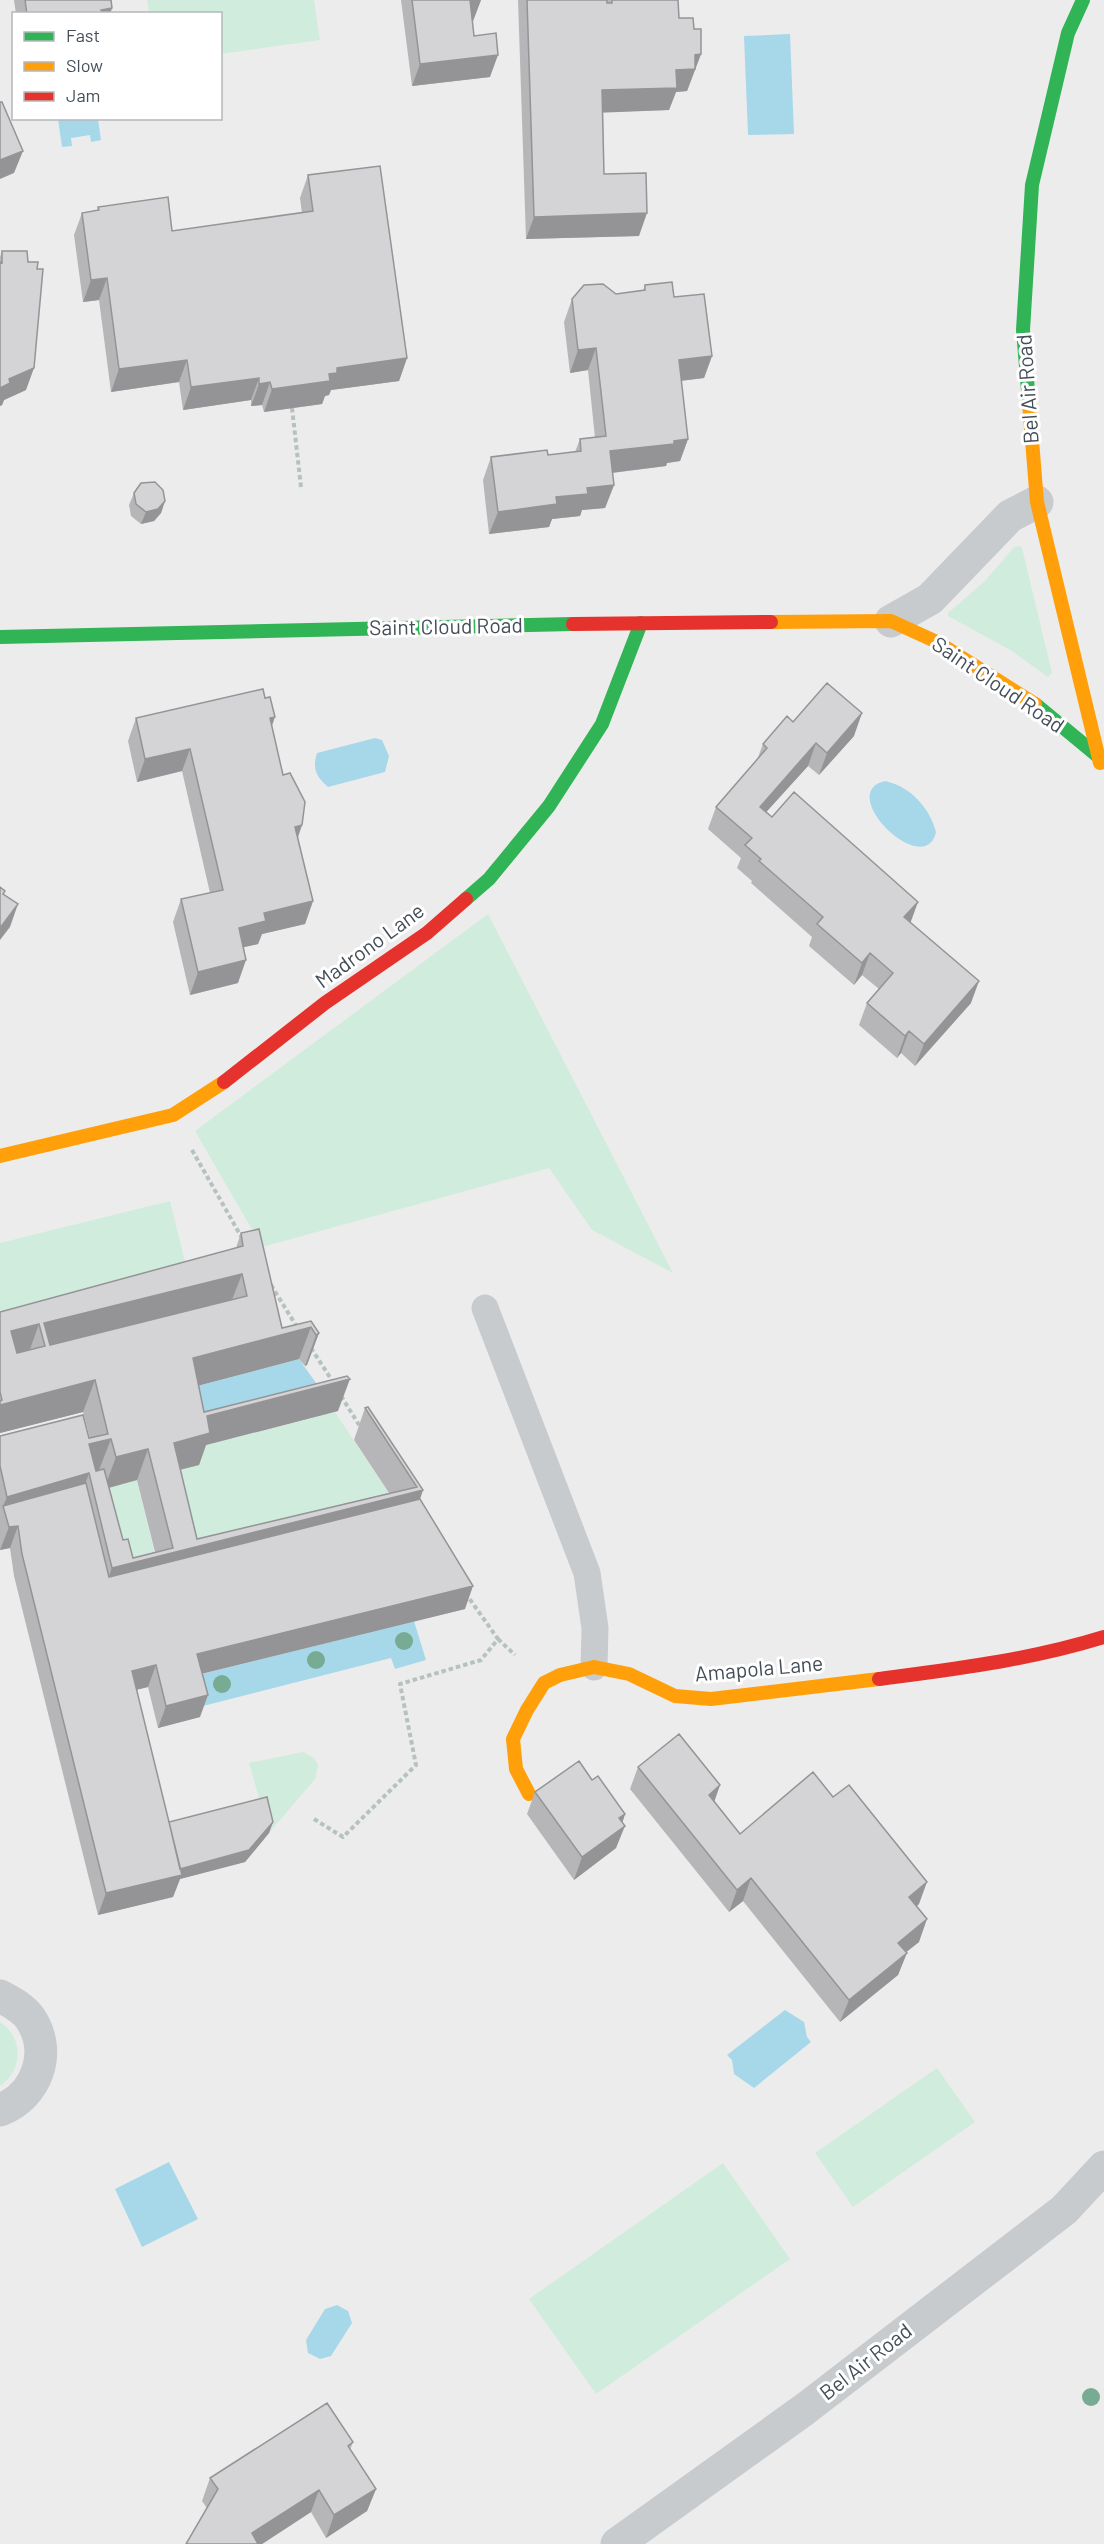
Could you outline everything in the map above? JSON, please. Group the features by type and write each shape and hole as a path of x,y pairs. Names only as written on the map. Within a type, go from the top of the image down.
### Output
{"street":[{"name":"Bel Air Road","path":"1083,0 1068,33 1032,185 1023,330 1037,502 1104,777"},
{"path":"891,621 930,598 1010,516 1037,502"},
{"name":"Saint Cloud Road","path":"0,637 641,623 891,621 937,642 1040,707 1099,757"},
{"name":"Madrono Lane","path":"0,1156 173,1115 214,1089 325,1003 426,933 489,879 549,806 603,724 641,623"},
{"name":"Amapola Lane","path":"529,1794 516,1769 513,1739 544,1683 560,1675 594,1667 629,1674 675,1696 711,1699 984,1666 1069,1648 1104,1636"},
{"path":"0,1996 14,2003 30,2018 39,2036 41,2052 40,2067 33,2085 20,2100 0,2110"},
{"name":"Bel Air Road","path":"617,2544 805,2409 1055,2217 1104,2167"}],"lane":[{"path":"485,1308 587,1573 595,1629 594,1667"}],"path":[{"path":"292,408 301,487"},
{"path":"173,1115 247,1246"},
{"path":"266,1276 304,1336"},
{"path":"310,1346 367,1437"},
{"path":"314,1819 343,1837 416,1765 400,1684 481,1660 498,1639 462,1588"}],"green space":[{"path":"147,0 314,0 320,40 222,54 222,12 149,12"},
{"path":"1014,547 1022,548 1052,673 1048,677 1012,651 948,616 948,613 985,581"},
{"path":"488,914 673,1273 592,1230 549,1168 262,1247 195,1131"},
{"path":"170,1201 188,1274 2,1320 0,1243"},
{"path":"335,1412 405,1518 185,1570 162,1474 195,1448"},
{"path":"137,1480 161,1579 122,1590 105,1489"},
{"path":"303,1752 314,1758 318,1765 315,1779 269,1833 249,1763"},
{"path":"0,2022 13,2036 18,2054 13,2072 0,2086"},
{"path":"937,2068 975,2122 853,2207 815,2153"},
{"path":"723,2163 790,2259 596,2394 529,2299"}],"water":[{"path":"790,34 794,134 748,135 744,36"},
{"path":"58,120 98,120 101,140 91,142 90,135 71,138 72,146 62,147"},
{"path":"375,738 382,740 389,756 385,772 328,787 316,772 317,753"},
{"path":"885,781 911,793 924,807 936,832 929,844 916,846 902,841 887,829 876,815 870,801 872,789"},
{"path":"299,1359 334,1408 193,1444 182,1390"},
{"path":"414,1621 426,1660 395,1669 391,1658 203,1706 194,1676"},
{"path":"785,2010 804,2022 807,2037 811,2042 754,2088 734,2074 732,2060 727,2055"},
{"path":"169,2162 198,2219 142,2247 115,2189"},
{"path":"337,2305 348,2311 352,2323 331,2356 320,2359 308,2353 306,2340 325,2309"}],"building":[{"path":"25,0 111,0 112,8 101,10 102,12 27,12"},
{"path":"412,0 470,0 474,36 496,33 498,55 420,64"},
{"path":"527,0 607,0 607,3 612,3 612,0 678,0 679,18 693,18 694,29 701,29 701,54 695,55 695,69 676,70 677,88 602,90 604,174 646,173 647,213 534,217"},
{"path":"0,102 2,102 23,151 0,160"},
{"path":"380,166 407,358 337,368 337,373 329,374 330,381 272,389 270,382 259,384 259,378 191,387 187,360 119,369 107,278 91,280 82,213 99,210 98,207 168,197 172,231 313,211 308,175"},
{"path":"2,251 27,251 28,262 38,262 37,269 43,269 34,368 9,379 10,383 0,388 0,262 2,263"},
{"path":"672,282 674,297 704,294 712,356 679,360 688,439 674,441 674,444 610,451 614,485 587,488 588,494 556,497 557,504 498,512 491,457 547,450 548,455 581,451 580,439 606,436 596,348 578,350 572,299 584,285 603,284 616,294 645,290 645,285"},
{"path":"155,482 163,490 165,501 158,509 146,512 136,504 134,493 141,483"},
{"path":"827,683 862,713 827,753 816,743 760,807 772,817 794,792 918,902 904,917 979,981 924,1044 909,1031 905,1036 867,1003 893,973 870,953 862,963 817,924 823,917 759,861 761,859 745,845 752,838 716,807 767,748 763,744 787,716 793,722"},
{"path":"263,689 265,698 270,697 275,717 270,718 283,775 290,773 305,802 302,825 295,827 313,901 264,913 266,921 239,928 246,960 198,972 181,899 223,890 190,749 145,759 136,718"},
{"path":"0,887 5,891 3,894 18,904 0,928"},
{"path":"259,1229 282,1328 311,1321 319,1333 316,1335 311,1327 193,1358 204,1412 347,1376 350,1379 207,1416 210,1433 174,1443 197,1539 417,1487 365,1408 368,1407 423,1490 112,1568 89,1473 7,1497 0,1466 0,1436 83,1415 89,1438 108,1434 95,1380 0,1405 2,1400 0,1392 0,1312 243,1246 241,1233","holes":["242,1274 247,1296 50,1345 44,1323","39,1324 45,1346 17,1353 11,1331","111,1439 116,1457 148,1449 173,1548 133,1558 128,1539 123,1540 104,1469 96,1471 89,1444"]},
{"path":"86,1483 109,1577 420,1499 473,1586 197,1654 208,1695 166,1706 156,1665 132,1671 182,1875 106,1893 22,1554 18,1526 9,1527 3,1506"},
{"path":"679,1734 720,1785 709,1795 740,1834 813,1772 833,1797 849,1785 927,1882 909,1897 927,1919 898,1943 907,1953 849,2000 751,1878 737,1890 638,1767"},
{"path":"579,1761 592,1780 598,1776 625,1814 619,1818 625,1826 582,1857 535,1792"},
{"path":"267,1797 273,1822 249,1850 180,1869 169,1822"},
{"path":"327,2403 353,2442 348,2446 376,2489 334,2515 319,2490 252,2533 258,2544 186,2544 218,2489 210,2478"}],"traffic: fast":[{"path":"1029,403 1023,330 1032,185 1068,33 1083,0"},
{"path":"466,899 489,879 549,806 602,724 641,623"},
{"path":"0,637 573,624"},
{"path":"1035,704 1099,757"}],"traffic: slow":[{"path":"1029,403 1037,502 1100,763"},
{"path":"771,622 891,621 937,642 1035,704"},
{"path":"0,1156 173,1115 224,1082"},
{"path":"529,1794 516,1769 513,1739 544,1683 560,1675 594,1667 629,1674 675,1696 711,1699 879,1679"}],"traffic: jam":[{"path":"573,624 771,622"},
{"path":"224,1082 325,1003 427,933 466,899"},
{"path":"879,1679 1020,1658 1104,1637"}]}
